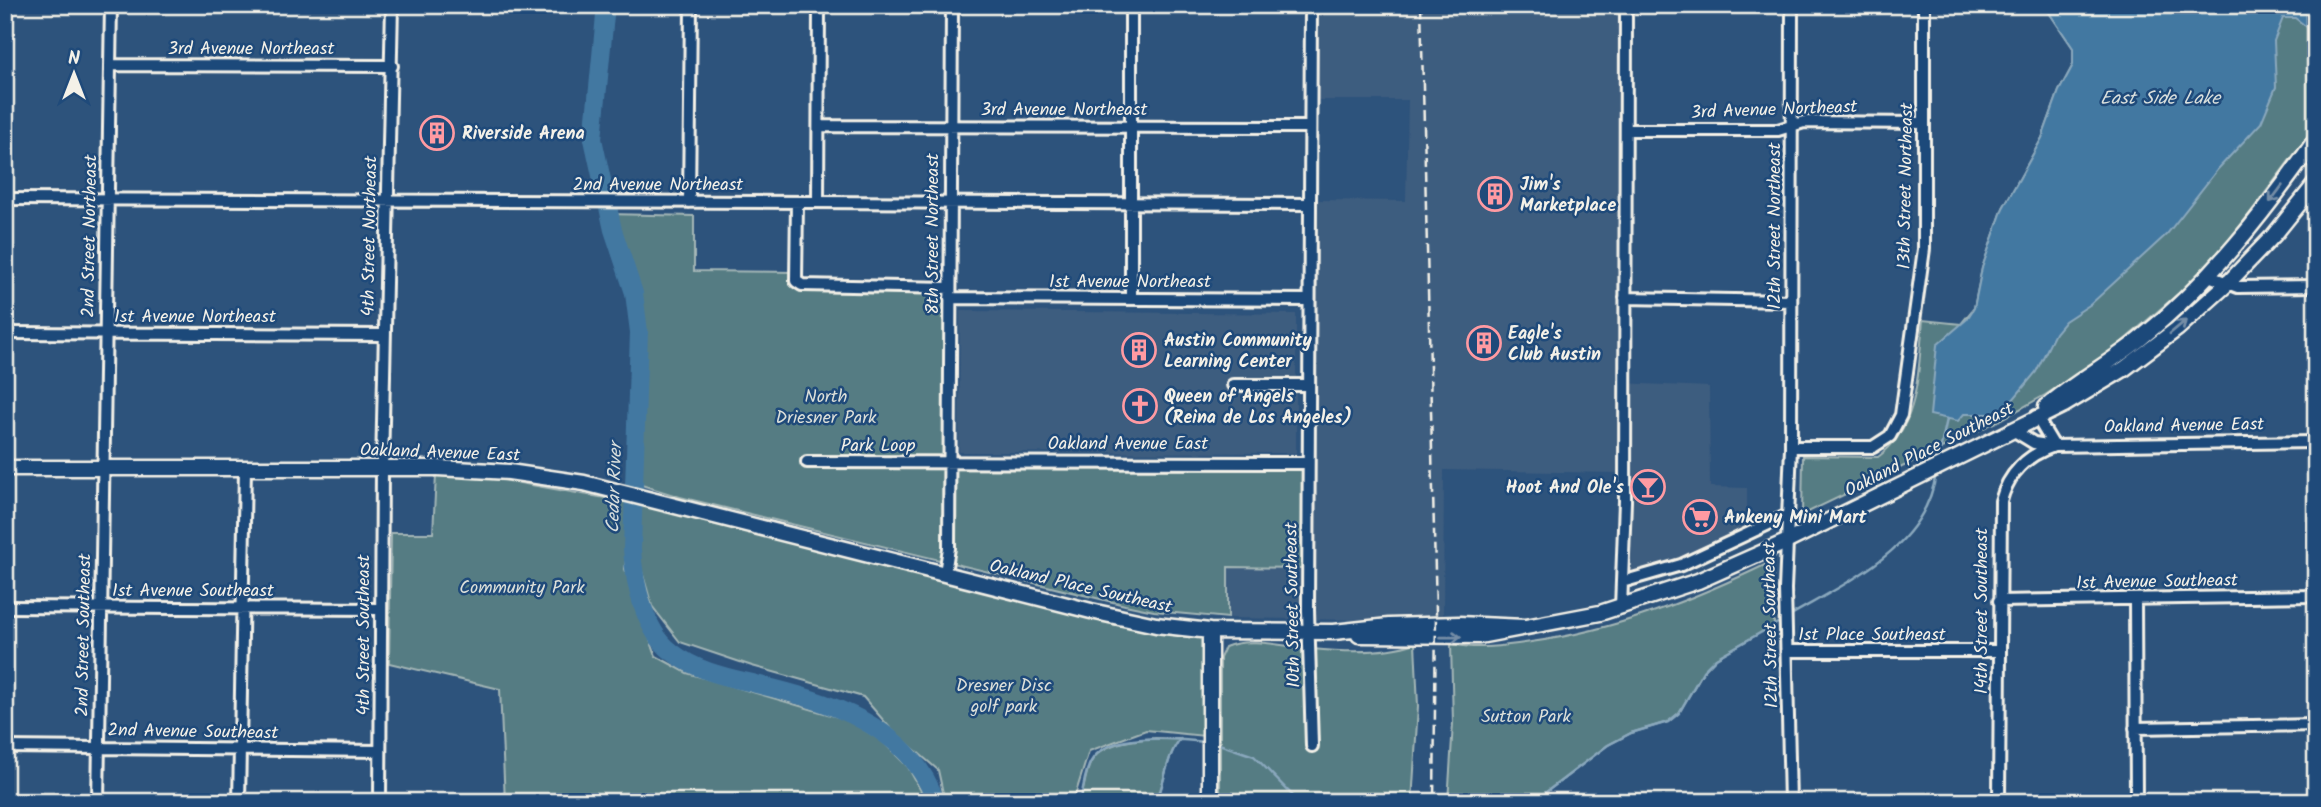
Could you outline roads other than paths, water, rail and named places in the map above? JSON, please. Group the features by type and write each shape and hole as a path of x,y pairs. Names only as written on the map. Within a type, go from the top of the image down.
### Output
{"main road":[{"path":"2036,416 2051,402 2142,337 2209,276 2265,209 2316,139"},
{"path":"2036,416 2084,395 2124,369 2228,284 2316,183"},
{"name":"Oakland Place Southeast","path":"946,573 1136,622 1210,631 1334,632 1396,638 1459,637 1621,608 1698,581 1786,541 2036,416"},
{"name":"Oakland Avenue East","path":"5,468 382,468 498,471 606,488 946,573"},
{"path":"1210,631 1210,802"}],"street":[{"name":"2nd Street Northeast","path":"102,468 111,5"},
{"name":"4th Street Northeast","path":"382,468 392,5"},
{"path":"689,202 691,5"},
{"path":"818,202 819,5"},
{"name":"8th Street Northeast","path":"946,573 949,548 952,5"},
{"path":"1131,5 1131,299"},
{"name":"10th Street Southeast","path":"1311,5 1308,463 1312,746"},
{"path":"1621,608 1625,445 1626,5"},
{"name":"12th Street Northeast","path":"1791,447 1792,5"},
{"name":"13th Street Northeast","path":"1791,447 1873,447 1882,444 1895,427 1904,401 1924,249 1924,5"},
{"name":"3rd Avenue Northeast","path":"110,65 392,66"},
{"name":"3rd Avenue Northeast","path":"1626,130 1778,130 1804,122 1924,123"},
{"name":"3rd Avenue Northeast","path":"819,126 1310,127"},
{"name":"2nd Avenue Northeast","path":"5,199 1311,204"},
{"name":"1st Avenue Northeast","path":"797,202 796,281 808,286 1131,299 1309,300"},
{"path":"2209,276 2238,287 2316,286"},
{"path":"1625,298 1791,301"},
{"name":"1st Avenue Northeast","path":"5,333 384,335"},
{"path":"1233,385 1308,386"},
{"path":"2036,416 2054,446"},
{"name":"Oakland Avenue East","path":"2011,429 2034,443 2054,446 2316,442"},
{"name":"14th Street Southeast","path":"1999,802 1999,517 2003,494 2022,464 2039,451 2054,446"},
{"name":"12th Street Southeast","path":"1790,802 1785,589 1791,447"},
{"name":"Park Loop","path":"807,462 948,462"},
{"name":"Oakland Avenue East","path":"948,462 1308,463"},
{"name":"2nd Street Southeast","path":"98,802 102,468"},
{"path":"239,802 245,468"},
{"name":"4th Street Southeast","path":"380,802 382,468"},
{"path":"1622,582 1681,565 1788,515"},
{"name":"1st Avenue Southeast","path":"1999,601 2316,596"},
{"path":"2135,599 2136,802"},
{"name":"1st Avenue Southeast","path":"5,607 380,609"},
{"name":"1st Place Southeast","path":"1787,652 1998,651"},
{"path":"2136,728 2316,725"},
{"name":"2nd Avenue Southeast","path":"5,747 380,751"}],"water":[{"name":"East Side Lake","path":"2044,5 2311,5 2316,14 2316,34 2295,18 2283,18 2274,41 2276,87 2261,123 2218,169 2167,234 2091,304 2065,321 2055,333 2036,372 2012,401 1993,414 1964,414 1958,421 1930,415 1937,345 1967,319 1974,308 1982,268 2003,208 2042,138 2059,91 2073,65 2073,48"}],"waterway":[{"name":"Cedar River","path":"606,5 593,139 613,230 634,293 639,332 632,549 642,605 654,632 662,643 681,659 712,672 837,709 863,720 886,735 907,753 924,776 936,802"},
{"path":"1938,460 1947,419"},
{"path":"1789,616 1858,576 1900,542 1917,522 1929,499 1936,473"},
{"path":"1533,802 1608,745 1631,733 1668,722 1679,713 1703,671 1716,658 1783,620"},
{"path":"1080,802 1089,764 1101,751 1113,745 1145,739 1205,742"},
{"path":"1156,802 1172,753 1180,739"},
{"path":"1216,743 1254,756 1299,802"}],"railway":[{"path":"1421,5 1436,612 1434,802"}],"place":[{"name":"Riverside Arena","path":"437,133"},
{"name":"Jim's Marketplace","path":"1495,194"},
{"name":"Eagle's Club Austin","path":"1484,343"},
{"name":"Austin Community Learning Center","path":"1139,350"},
{"name":"Queen of Angels (Reina de Los Angeles)","path":"1140,406"},
{"name":"Hoot And Ole's","path":"1648,487"},
{"name":"Ankeny Mini Mart","path":"1700,517"}],"park label":[{"name":"North Driesner Park","path":"826,406"},
{"name":"Community Park","path":"522,587"},
{"name":"Dresner Disc golf park","path":"1004,695"},
{"name":"Sutton Park","path":"1526,716"}]}
